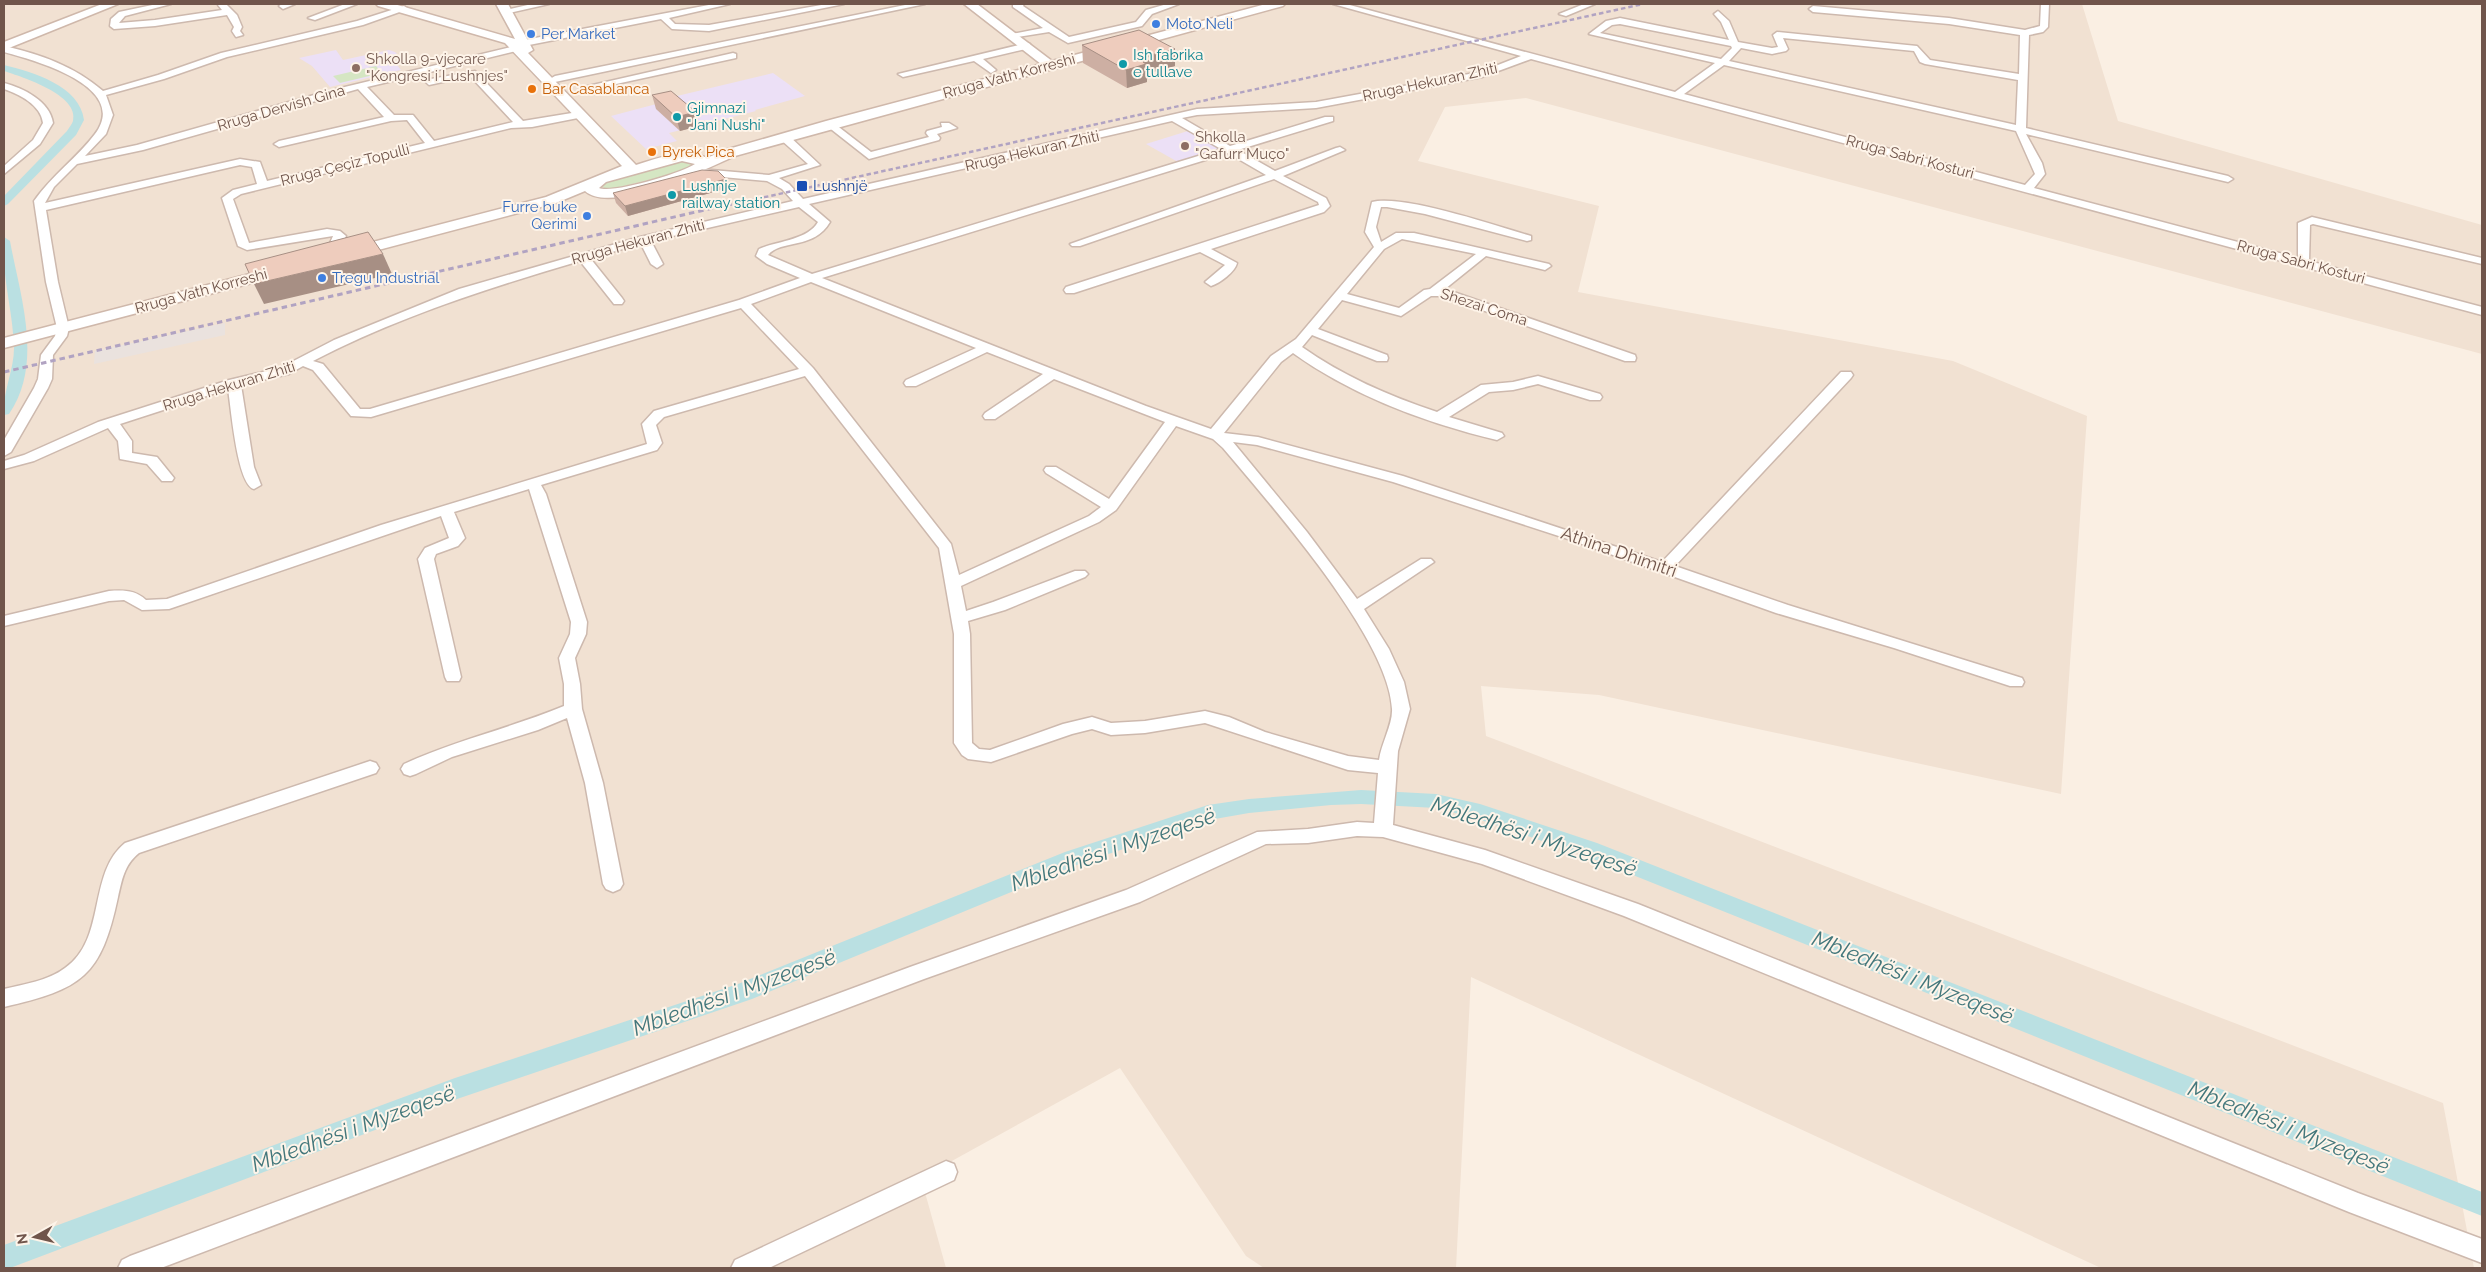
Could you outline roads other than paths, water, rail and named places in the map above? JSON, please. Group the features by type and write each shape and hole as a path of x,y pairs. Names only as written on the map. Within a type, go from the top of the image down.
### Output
{"main road":[{"path":"6,44 105,5 120,4"},
{"path":"382,4 516,42 638,160 646,164 662,162 696,164"},
{"path":"970,4 1015,36 1050,65"},
{"name":"Rruga Vath Korreshi","path":"696,164 831,124 1277,4"},
{"path":"316,261 597,188 627,170 630,165 578,114 516,42 504,7"},
{"path":"620,173 662,162"},
{"path":"597,188 626,191 696,164"},
{"name":"Rruga Vath Korreshi","path":"4,343 298,266"}],"street":[{"path":"165,4 122,14 115,19 114,26 155,23 228,12"},
{"path":"217,4 227,9 237,23 236,32 239,35"},
{"path":"312,18 352,4"},
{"path":"504,7 545,4"},
{"name":"Rruga Dervish Gina","path":"76,161 158,143 420,71 516,42 726,4"},
{"path":"663,16 672,26 703,29 840,4"},
{"path":"556,79 630,62 921,4"},
{"path":"1017,4 1068,40 1139,24 1148,12 1175,4"},
{"name":"Rruga Sabri Kosturi","path":"1337,4 2482,310"},
{"path":"1563,14 1591,4"},
{"path":"1813,9 1949,21 2025,33 2040,30 2044,27 2045,4"},
{"path":"101,94 161,77 224,55 355,24 404,9"},
{"path":"1718,14 1726,21 1732,41 1736,45"},
{"path":"2024,78 1928,62 1923,60 1917,49 1777,35 1784,49 1780,51 1736,45 1626,21 1609,22 1593,34 1898,100 2228,179"},
{"path":"1015,36 1050,29"},
{"path":"2025,33 2021,130 2040,174 2028,188"},
{"path":"4,452 41,388 48,352 61,336 56,330 47,243 39,208 40,198 46,188 97,139 106,125 108,115 101,94 86,81 50,61 6,44"},
{"path":"1676,95 1723,62 1737,48 1736,45"},
{"path":"933,57 1027,46"},
{"path":"975,53 991,70"},
{"path":"903,74 975,53"},
{"path":"593,86 733,56"},
{"name":"Rruga Hekuran Zhiti","path":"4,465 29,458 112,422 234,383 284,371 338,343 462,292 582,256 801,203 1212,111 1295,108 1342,100 1482,74 1530,56"},
{"path":"630,62 641,76"},
{"path":"420,71 429,82 472,73 520,124"},
{"path":"4,86 29,94 47,116 48,121 48,126 42,136 4,171"},
{"path":"360,86 390,118"},
{"name":"Rruga Çeçiz Topulli","path":"39,208 240,162 256,164 263,185 431,144 520,124 578,114"},
{"path":"279,144 390,118 410,118 431,144"},
{"path":"1070,290 1320,210 1325,206 1322,200 1272,174 1176,119"},
{"path":"304,362 318,367 356,413 371,413 743,303 811,278 1329,119"},
{"path":"831,124 869,156 935,138 931,133 952,128 945,126"},
{"path":"769,178 815,165 784,137"},
{"path":"1076,244 1233,190 1340,150"},
{"path":"696,164 708,174 769,178 785,184 801,203 818,215 824,222 822,228 812,235 770,247 763,251 762,256 771,262 1206,433 1228,445 1296,528 1355,608 1394,673 1401,710 1391,743 1386,772 1383,826"},
{"path":"263,185 237,192 227,198 242,244 247,247 258,247 318,232 336,233 340,236 333,250 335,256"},
{"path":"1380,246 1372,240 1370,234 1376,204 1382,202 1410,207 1527,238"},
{"path":"2303,262 2305,253 2304,223 2312,220 2482,260"},
{"path":"1206,433 1217,430 1276,359 1294,347 1310,330 1380,246 1400,235 1406,234 1545,266"},
{"path":"644,240 657,264"},
{"path":"1200,248 1231,262 1231,266 1212,282"},
{"path":"1435,291 1481,255"},
{"path":"582,256 618,301"},
{"name":"Shezai Coma","path":"1340,296 1400,312 1409,308 1428,293 1435,291 1453,294 1630,358"},
{"path":"743,303 808,371 946,547 962,634 963,743 968,752 978,757 991,756 1069,728 1092,723 1111,729 1145,727 1205,717 1224,721 1259,736 1348,763 1386,772"},
{"path":"1310,330 1382,358"},
{"path":"910,383 988,347"},
{"path":"1294,347 1309,359 1343,379 1439,417 1497,436"},
{"path":"4,621 109,596 126,595 134,598 142,605 169,604 333,546 652,447 655,443 655,436 649,424 659,414 808,371"},
{"path":"990,416 1052,374"},
{"path":"1665,568 1846,375"},
{"path":"1439,417 1486,388 1513,386 1531,380 1595,397"},
{"path":"234,383 247,468 254,485"},
{"path":"953,584 1094,519 1111,507 1173,421"},
{"path":"112,422 125,441 125,456 152,460 167,478"},
{"name":"Athina Dhimitri","path":"1206,433 1258,441 1398,479 1782,609 1900,644 2016,682"},
{"path":"1050,470 1111,507"},
{"path":"533,484 538,494 579,622 578,634 567,658 572,684 573,708 594,782 613,884"},
{"path":"446,510 457,538 453,543 430,551 426,559 453,677"},
{"path":"1355,608 1426,562"},
{"path":"959,618 1000,606 1080,574"},
{"path":"410,769 446,752 532,726 573,708"},
{"path":"4,998 42,987 74,974 90,954 101,930 115,866 121,856 132,848 370,768"},
{"path":"130,1268 908,976 1133,896 1264,837 1308,836 1383,826 1485,857 1631,910 2357,1204 2482,1251"},
{"path":"743,1268 946,1172"}],"waterway":[{"path":"4,68 43,82 58,90 70,99 78,109 79,120 72,133 4,202"},
{"path":"4,241 16,306 21,350 14,392 4,411"},
{"name":"Mbledhësi i Myzeqesë","path":"4,1258 455,1089 744,992 1072,858 1208,813 1249,806 1361,797 1436,801 1480,812 1590,849 2482,1204"}],"railway":[{"path":"720,207 1643,4"},
{"path":"4,372 726,205"}],"place":[{"name":"Moto Neli","path":"1156,24"},
{"name":"Per Market","path":"531,34"},
{"name":"Ish fabrika e tullave","path":"1123,64"},
{"name":"Shkolla 9-vjeçare \"Kongresi i Lushnjes\"","path":"356,68"},
{"name":"Bar Casablanca","path":"532,89"},
{"name":"Gjimnazi \"Jani Nushi\"","path":"677,117"},
{"name":"Shkolla \"Gafurr Muço\"","path":"1185,146"},
{"name":"Byrek Pica","path":"652,152"},
{"name":"Lushnjë","path":"802,186"},
{"name":"Lushnje railway station","path":"672,195"},
{"name":"Furre buke Qerimi","path":"587,216"},
{"name":"Tregu Industrial","path":"322,278"}]}
